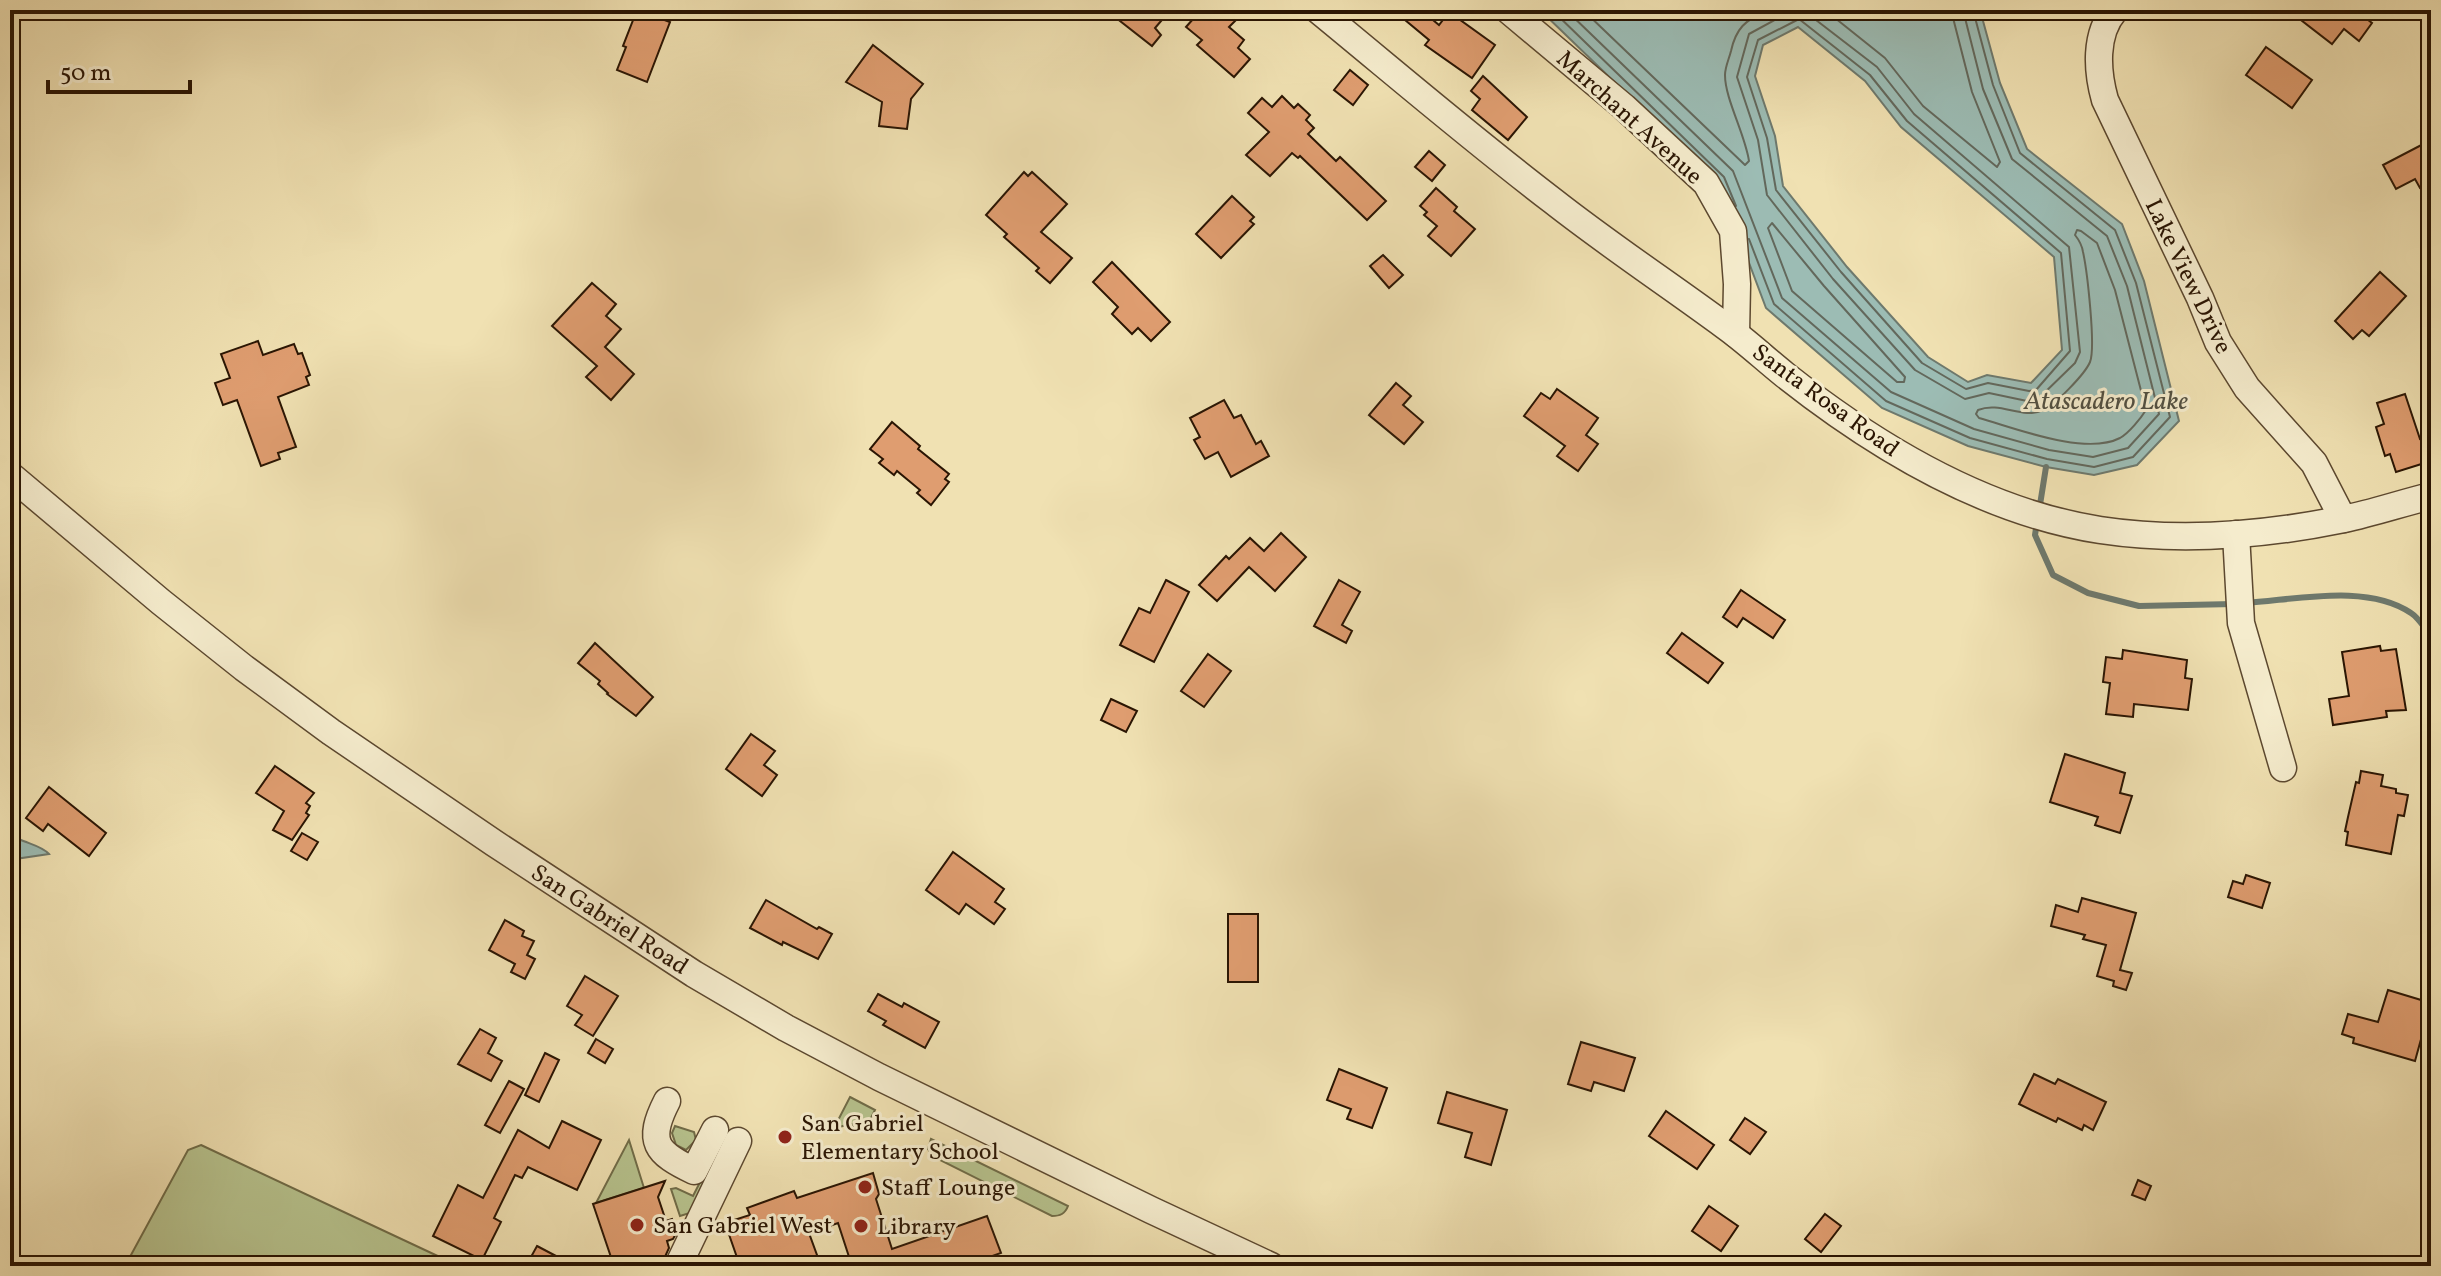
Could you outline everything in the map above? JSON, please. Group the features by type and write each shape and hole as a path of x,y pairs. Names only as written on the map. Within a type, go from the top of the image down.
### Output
{"street":[{"name":"Santa Rosa Road","path":"1318,10 1553,201 1736,334 1785,375 1861,430 1963,487 2048,519 2101,530 2164,534 2236,534 2343,519 2431,496"},
{"name":"Marchant Avenue","path":"1508,10 1624,107 1706,183 1733,231 1737,284 1736,334"},
{"name":"Lake View Drive","path":"2115,10 2101,38 2098,57 2099,80 2105,100 2218,342 2247,388 2314,463 2343,519"},
{"name":"San Gabriel Road","path":"10,475 161,602 294,705 494,843 694,974 786,1028 893,1084 1178,1224 1271,1266"},
{"path":"2236,534 2241,623 2283,768"},
{"path":"667,1101 657,1129 661,1152 670,1160 694,1171 726,1135 678,1266"}],"green space":[{"path":"850,1097 875,1110 866,1128 856,1132 852,1124 834,1128"},
{"path":"675,1126 694,1132 696,1140 686,1150 676,1145 672,1133"},
{"path":"931,1139 1068,1206 1067,1209 1062,1214 1052,1216 934,1157 928,1149"},
{"path":"629,1140 644,1188 596,1203"},
{"path":"201,1145 459,1266 125,1266 188,1150"},
{"path":"718,1147 722,1147 693,1212 680,1216 671,1189 676,1188 693,1196"}],"water":[{"name":"Atascadero Lake","path":"1540,10 1980,10 2000,83 2027,149 2122,224 2144,281 2179,421 2137,465 2094,475 2046,467 1968,446 1882,408 1766,308 1719,183","holes":["1798,27 1865,81 1901,127 2054,257 2062,350 2031,383 1987,375 1968,382 1928,357 1847,267 1783,186 1775,136 1755,76 1763,45"]},
{"path":"19,839 49,854 15,859 14,841"}],"building":[{"path":"637,10 670,22 647,82 617,70"},
{"path":"1106,10 1148,10 1161,21 1155,28 1161,35 1152,46"},
{"path":"1201,10 1223,10 1235,21 1229,27 1244,40 1238,48 1250,59 1234,77 1197,45 1202,40 1186,27"},
{"path":"1393,10 1421,10 1439,25 1449,12 1495,45 1472,78 1425,45 1429,40"},
{"path":"2288,10 2355,10 2372,23 2359,41 2344,29 2332,44"},
{"path":"873,45 923,84 911,99 907,129 879,126 882,102 846,82"},
{"path":"2266,47 2312,80 2292,108 2246,75"},
{"path":"1350,70 1368,85 1353,105 1334,90"},
{"path":"1483,76 1527,117 1508,140 1472,110 1480,99 1471,91"},
{"path":"1282,96 1294,108 1298,104 1310,115 1306,120 1314,128 1308,134 1336,161 1340,157 1386,201 1367,220 1300,156 1298,158 1292,153 1270,176 1246,155 1269,132 1248,113 1262,98 1272,107"},
{"path":"2431,140 2431,183 2420,188 2415,179 2396,189 2383,165"},
{"path":"1429,151 1445,165 1432,181 1415,167"},
{"path":"1024,172 1028,176 1032,172 1067,204 1041,232 1072,258 1050,283 986,215"},
{"path":"1436,188 1457,207 1454,211 1475,229 1451,256 1428,236 1437,226 1424,215 1427,212 1420,206"},
{"path":"1232,196 1254,217 1250,221 1254,224 1221,258 1196,234"},
{"path":"1383,255 1403,275 1389,288 1370,266"},
{"path":"1112,262 1170,322 1151,341 1138,328 1132,334 1112,314 1118,307 1093,282"},
{"path":"2380,272 2406,296 2369,336 2362,330 2353,339 2335,321"},
{"path":"592,283 616,304 606,316 621,329 605,347 634,374 611,400 586,377 597,366 552,326"},
{"path":"258,341 263,355 294,344 298,354 302,353 310,375 306,377 309,385 278,397 296,447 278,453 280,459 261,466 237,400 223,405 215,383 230,378 221,354"},
{"path":"1396,383 1411,396 1403,405 1423,422 1404,444 1369,415"},
{"path":"1557,389 1598,418 1586,435 1598,444 1578,471 1557,456 1565,446 1524,416 1541,393 1550,399"},
{"path":"2405,394 2420,439 2426,437 2431,461 2396,472 2390,454 2385,456 2376,427 2384,424 2377,403"},
{"path":"1224,400 1234,418 1241,415 1256,444 1261,441 1269,456 1231,477 1218,452 1205,459 1194,440 1200,437 1190,418"},
{"path":"892,422 920,446 918,449 949,474 945,479 949,482 931,505 917,493 920,490 897,471 894,475 879,463 883,459 870,449"},
{"path":"1281,533 1306,557 1275,591 1249,567 1217,601 1199,585 1226,556 1229,559 1250,538 1264,551"},
{"path":"1166,580 1189,592 1154,662 1120,645 1139,608 1150,613"},
{"path":"1339,580 1360,592 1342,625 1352,631 1346,643 1314,626"},
{"path":"1741,590 1785,620 1773,638 1743,618 1737,627 1723,617"},
{"path":"1682,633 1723,663 1708,683 1667,653"},
{"path":"595,643 653,697 636,716 607,694 598,684 600,681 578,663"},
{"path":"2380,646 2381,651 2396,649 2406,710 2386,711 2387,717 2333,725 2329,699 2349,696 2342,652"},
{"path":"2123,650 2187,660 2185,678 2192,679 2188,710 2134,704 2133,717 2106,714 2110,683 2103,682 2106,657 2122,659"},
{"path":"1208,654 1231,671 1204,707 1181,691"},
{"path":"1111,699 1137,711 1126,732 1101,720"},
{"path":"751,734 775,751 764,765 777,775 762,796 726,769"},
{"path":"2065,754 2125,773 2120,793 2132,796 2120,833 2095,825 2098,817 2050,802"},
{"path":"275,766 314,793 306,803 310,806 306,813 309,815 292,840 273,830 284,811 256,793"},
{"path":"2361,771 2383,775 2381,786 2408,795 2404,816 2398,815 2391,854 2346,845 2348,832 2345,831"},
{"path":"49,787 106,833 89,856 48,824 43,831 26,818"},
{"path":"302,833 318,842 307,860 291,851"},
{"path":"953,852 1004,889 995,902 1005,909 994,924 966,904 959,914 926,890"},
{"path":"2246,875 2270,883 2262,908 2228,897 2233,881 2243,884"},
{"path":"2082,898 2136,913 2120,970 2132,973 2126,990 2113,986 2114,981 2097,976 2106,945 2083,939 2085,935 2051,926 2056,905 2078,912"},
{"path":"766,900 817,929 819,927 832,934 818,959 750,928"},
{"path":"1228,914 1258,914 1258,982 1228,982"},
{"path":"505,920 524,931 522,936 534,941 527,955 535,959 525,979 511,972 515,964 489,950"},
{"path":"585,976 618,996 593,1036 575,1025 582,1015 567,1006"},
{"path":"2388,990 2431,1003 2415,1061 2353,1043 2354,1038 2342,1034 2348,1014 2378,1022"},
{"path":"878,994 902,1007 904,1003 939,1022 925,1048 883,1025 886,1021 868,1011"},
{"path":"480,1029 496,1038 488,1053 502,1061 491,1081 458,1064"},
{"path":"596,1039 613,1049 605,1063 588,1053"},
{"path":"1581,1042 1635,1058 1624,1091 1594,1082 1591,1091 1568,1084"},
{"path":"545,1053 559,1060 539,1102 525,1095"},
{"path":"1339,1069 1387,1088 1372,1128 1347,1119 1351,1109 1327,1100"},
{"path":"2034,1074 2055,1084 2058,1079 2106,1102 2093,1130 2084,1125 2082,1130 2058,1118 2056,1122 2019,1104"},
{"path":"509,1081 524,1089 500,1133 485,1125"},
{"path":"1447,1092 1507,1110 1491,1165 1465,1157 1472,1133 1438,1123"},
{"path":"1666,1111 1714,1145 1697,1169 1649,1136"},
{"path":"1745,1118 1766,1132 1750,1154 1730,1140"},
{"path":"562,1121 601,1140 577,1190 528,1167 522,1178 515,1175 494,1218 501,1222 482,1260 433,1236 458,1185 483,1198 518,1130 549,1148"},
{"path":"873,1173 879,1194 876,1199 892,1249 987,1216 1001,1253 964,1266 852,1266 838,1223 809,1233 821,1266 740,1266 725,1223 750,1215 747,1208 794,1191 797,1198"},
{"path":"2138,1180 2151,1186 2145,1200 2132,1195"},
{"name":"San Gabriel West","path":"665,1181 658,1197 666,1221 672,1219 677,1232 673,1239 667,1241 669,1248 664,1259 644,1266 614,1266 593,1204"},
{"path":"1709,1206 1738,1226 1721,1251 1692,1231"},
{"path":"1825,1214 1841,1226 1821,1252 1805,1239"},
{"path":"537,1246 575,1266 526,1266"}],"waterway":[{"path":"2039,511 2046,467"},
{"path":"2037,522 2035,535 2053,575 2088,593 2139,606 2234,604"},
{"path":"2245,603 2330,596 2374,598 2411,613 2431,636"}],"place":[{"name":"San Gabriel Elementary School","path":"785,1137"},
{"name":"Staff Lounge","path":"865,1187"},
{"name":"San Gabriel West","path":"637,1225"},
{"name":"Library","path":"861,1226"}]}
